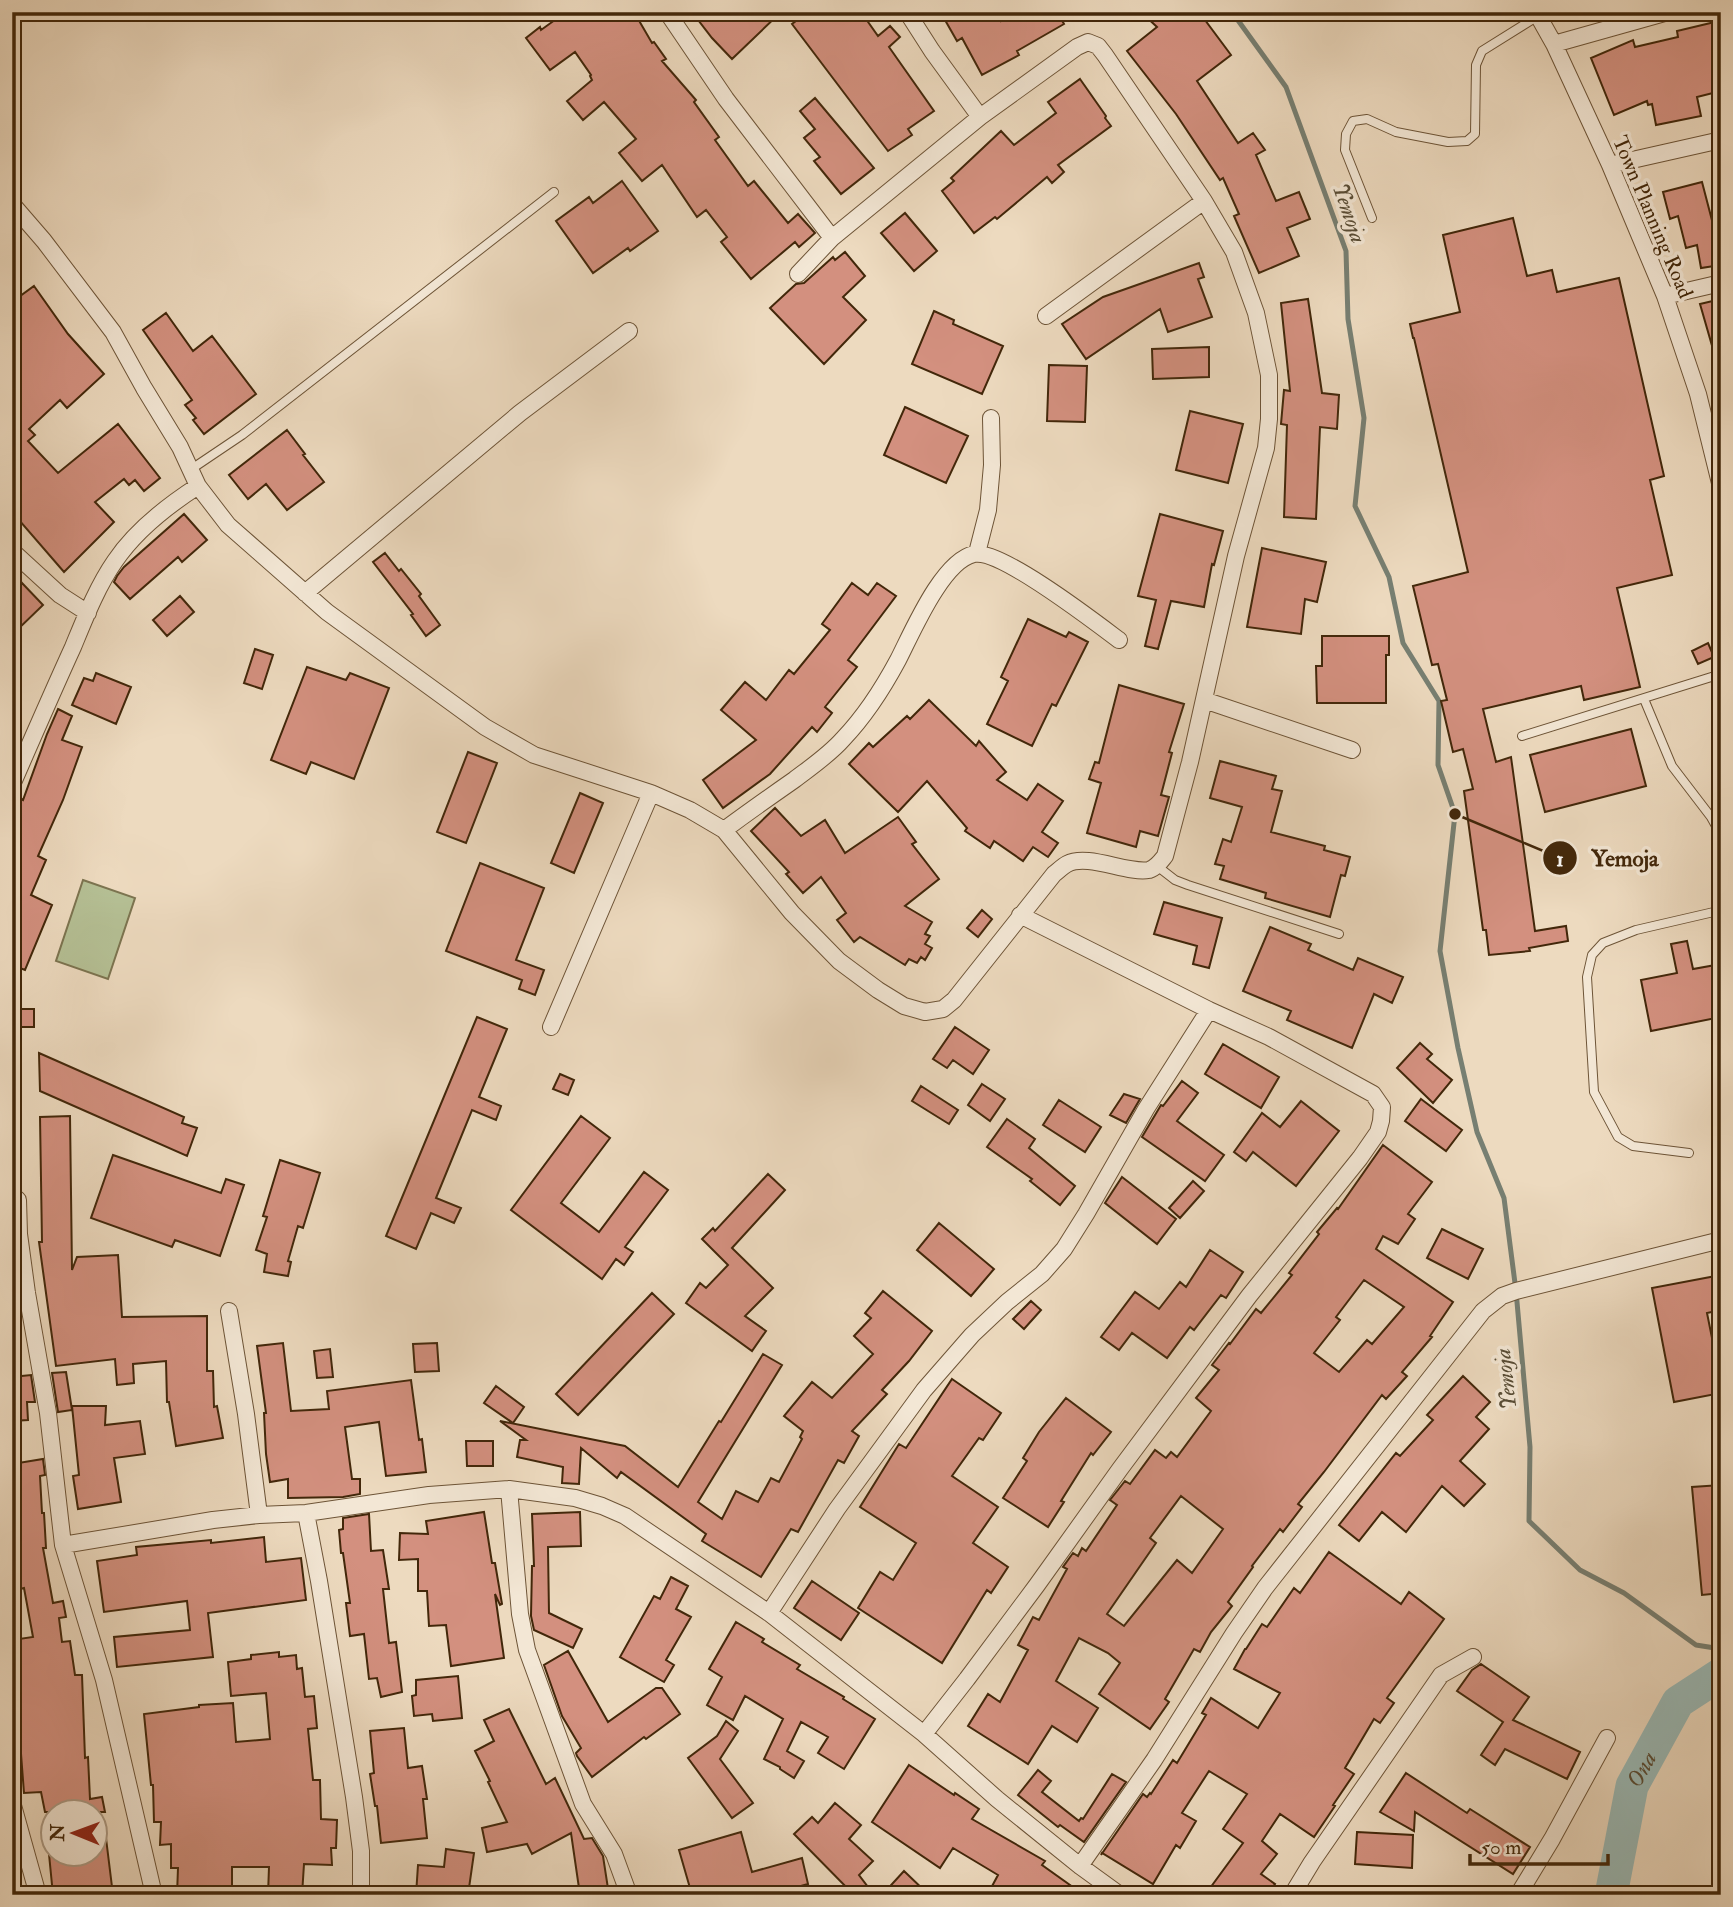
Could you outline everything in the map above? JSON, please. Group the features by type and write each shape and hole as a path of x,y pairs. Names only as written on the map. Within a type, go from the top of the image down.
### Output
{"street":[{"path":"667,12 726,99 832,238"},
{"path":"907,12 980,117"},
{"path":"1554,44 1668,12"},
{"name":"Town Planning Road","path":"1537,14 1554,44 1610,165 1665,296 1698,394 1718,464 1721,487"},
{"path":"12,204 44,241 113,332 180,447 198,486 228,525 305,593 327,612 485,727 534,755 651,793 690,810 724,830 792,913 839,961 877,990 904,1006 925,1012 943,1009 954,1000 1054,874 1067,864 1075,861 1103,863 1148,870 1157,866 1165,856 1190,762 1236,556 1266,448 1269,375 1256,313 1234,252 1204,201 1105,55 1098,46 1088,43 1077,47 980,117 832,238 798,274"},
{"path":"1610,165 1721,140"},
{"path":"1046,316 1204,201"},
{"path":"1665,296 1721,283"},
{"path":"305,593 520,413 629,331"},
{"path":"977,553 988,510 992,465 991,418"},
{"path":"12,785 102,581 131,540 171,504 198,486"},
{"path":"12,551 60,595 88,612"},
{"path":"724,830 821,760 842,740 865,713 897,662 927,601 963,558 977,553 1001,562 1051,589 1119,640"},
{"path":"1204,700 1352,750"},
{"path":"551,1027 651,793"},
{"path":"923,1734 1022,1606 1248,1296 1360,1158 1378,1132 1381,1121 1382,1107 1373,1094 1269,1037 1209,1010 1020,915"},
{"path":"769,1613 837,1509 924,1390 972,1335 1007,1302 1042,1275 1064,1249 1146,1109 1209,1010"},
{"path":"12,1195 18,1199 20,1293 48,1413 63,1545 104,1680 154,1895"},
{"path":"1080,1866 1154,1760 1265,1588 1483,1311 1502,1296 1516,1291 1721,1240"},
{"path":"229,1311 259,1515"},
{"path":"509,1489 520,1614 527,1650 583,1804 614,1854 629,1895"},
{"path":"63,1545 213,1520 306,1513 429,1495 509,1489 575,1498 602,1506 625,1516 769,1613 923,1734 997,1799 1080,1866 1120,1895"},
{"path":"306,1513 354,1797 361,1851 361,1895"},
{"path":"1292,1895 1441,1675 1473,1657"},
{"path":"1518,1895 1607,1738"},
{"path":"12,1802 38,1895"}],"lane":[{"path":"1372,218 1345,150 1346,134 1353,121 1367,119 1396,132 1448,142 1466,141 1475,134 1476,65 1482,51 1537,14"},
{"path":"190,470 242,435 554,192"},
{"path":"1522,736 1721,674"},
{"path":"1644,699 1672,766 1711,817 1721,835"},
{"path":"1157,866 1175,880 1196,888 1339,934"},
{"path":"1689,1153 1633,1146 1618,1137 1594,1092 1587,977 1592,955 1603,943 1636,930 1721,908"}],"green space":[{"path":"83,880 135,898 108,979 56,961"}],"building":[{"path":"566,12 634,12 652,43 654,42 666,59 662,61 696,100 694,102 719,137 715,140 748,186 754,181 788,223 798,214 815,233 799,247 795,242 751,279 721,242 727,237 706,210 697,217 662,165 642,181 619,153 636,139 604,102 583,120 567,101 592,80 591,75 575,52 550,70 526,38"},
{"path":"692,12 781,12 732,59"},
{"path":"808,12 861,12 878,36 890,26 900,37 889,47 934,111 908,129 912,135 888,151 792,24"},
{"path":"947,12 997,12 1001,21 1016,12 1057,12 1064,24 1017,51 1019,55 982,75 962,38 957,41 945,20 950,18"},
{"path":"1141,12 1199,12 1231,55 1197,81 1238,143 1253,133 1265,150 1256,155 1276,201 1299,192 1310,219 1287,228 1299,256 1259,273 1234,216 1239,214 1223,178 1220,180 1176,114 1127,51 1157,27"},
{"path":"1719,21 1721,91 1697,97 1701,116 1656,125 1652,104 1648,105 1647,101 1614,115 1591,58 1633,40 1635,47 1678,37 1677,31"},
{"path":"1080,79 1111,126 1058,165 1064,172 1052,183 1047,177 997,219 995,217 974,233 942,191 954,181 951,178 1001,131 1014,145 1056,113 1048,102"},
{"path":"815,98 874,168 841,194 814,161 820,157 804,138 815,129 800,111"},
{"path":"622,181 658,231 593,273 556,221 589,197 593,203"},
{"path":"1702,182 1721,255 1721,265 1701,268 1697,245 1686,248 1678,216 1670,219 1663,192"},
{"path":"905,213 937,251 914,271 881,233"},
{"path":"1513,218 1527,276 1552,270 1557,292 1619,278 1664,476 1650,480 1672,575 1617,588 1640,687 1584,700 1581,686 1483,709 1496,762 1511,757 1535,931 1566,926 1568,941 1529,948 1530,951 1489,955 1486,930 1483,930 1464,791 1473,789 1463,749 1453,752 1441,701 1447,700 1438,664 1432,665 1413,586 1468,572 1410,324 1460,312 1443,235"},
{"path":"845,252 865,276 843,297 866,320 824,364 770,308 796,284 804,283 833,257 835,260"},
{"path":"1199,263 1204,277 1198,279 1212,317 1168,332 1160,309 1086,359 1062,324 1103,297"},
{"path":"34,286 68,334 104,374 67,408 60,400 29,429 35,435 28,441 58,473 118,424 160,478 144,491 135,480 129,485 124,479 95,502 114,522 64,572 12,512 12,302"},
{"path":"1308,299 1322,393 1339,395 1337,429 1320,427 1316,519 1284,517 1287,425 1281,424 1284,390 1290,391 1281,303"},
{"path":"1721,299 1721,355 1715,356 1700,304"},
{"path":"934,311 954,320 953,324 1003,346 982,394 912,364"},
{"path":"166,313 193,351 212,336 256,394 204,434 185,405 192,400 143,330"},
{"path":"1209,347 1209,377 1153,379 1152,349"},
{"path":"1049,365 1087,366 1085,422 1047,421"},
{"path":"905,407 968,436 946,483 884,455"},
{"path":"1190,411 1243,424 1228,483 1176,470"},
{"path":"287,430 324,482 287,510 266,484 248,499 229,475"},
{"path":"184,514 207,540 182,562 178,557 130,599 114,582 117,576"},
{"path":"1160,514 1223,531 1214,565 1212,564 1204,607 1171,601 1158,649 1145,646 1156,600 1138,596"},
{"path":"1262,548 1326,562 1317,602 1305,599 1301,634 1247,627"},
{"path":"385,553 421,594 419,596 440,625 426,636 411,615 413,614 373,562"},
{"path":"22,583 43,605 12,635 12,592"},
{"path":"852,583 868,595 877,583 896,596 848,660 857,667 825,707 832,713 817,732 812,727 770,774 723,808 703,780 756,740 721,710 745,682 766,700 789,670 794,674 830,630 822,624"},
{"path":"180,596 194,612 167,636 153,620"},
{"path":"1028,619 1066,637 1069,632 1088,642 1056,706 1052,704 1032,746 987,724 1008,681 1001,677"},
{"path":"1322,636 1389,636 1389,655 1386,655 1386,703 1317,703 1316,666 1322,666"},
{"path":"1708,643 1714,657 1698,664 1692,651"},
{"path":"255,649 273,655 262,689 244,683"},
{"path":"307,667 346,680 350,673 389,688 354,779 311,762 306,774 271,760"},
{"path":"96,673 131,687 116,724 72,705 84,678 93,681"},
{"path":"1119,685 1184,704 1169,752 1172,753 1161,795 1169,797 1158,836 1140,831 1136,847 1087,833 1101,783 1089,779 1095,762 1099,763"},
{"path":"929,700 976,746 979,741 1006,772 997,780 1027,800 1038,784 1063,801 1042,832 1058,843 1048,857 1033,847 1023,861 994,841 990,848 965,831 967,828 927,781 898,812 849,764 869,743 873,747 907,716 910,719"},
{"path":"58,709 72,716 62,740 82,747 63,800 38,856 46,860 31,895 52,905 25,970 12,965 12,819 21,799 23,800"},
{"path":"1631,729 1646,786 1545,812 1530,755"},
{"path":"468,752 497,763 466,843 437,832"},
{"path":"1220,761 1276,776 1272,789 1282,791 1271,832 1325,846 1324,850 1350,857 1345,876 1341,875 1330,917 1265,898 1266,893 1220,879 1224,866 1215,864 1223,839 1231,842 1242,807 1210,798"},
{"path":"580,793 603,803 574,873 551,863"},
{"path":"775,808 801,836 825,820 845,853 898,817 916,842 912,844 939,879 905,906 932,922 925,934 930,936 925,944 932,948 925,960 921,957 917,963 909,959 905,965 860,937 854,942 837,920 846,913 821,877 803,893 786,874 789,872 751,831"},
{"path":"480,863 544,888 516,960 544,970 535,995 519,989 522,980 446,951"},
{"path":"1164,902 1222,918 1209,968 1193,964 1197,946 1154,934"},
{"path":"982,910 992,919 978,937 967,928"},
{"path":"1270,927 1311,944 1308,950 1353,970 1358,958 1403,977 1392,1003 1374,994 1352,1048 1287,1020 1291,1011 1243,991"},
{"path":"1687,941 1693,969 1721,964 1721,1017 1651,1031 1641,980 1677,973 1671,944"},
{"path":"19,1009 34,1009 34,1027 19,1027"},
{"path":"477,1017 507,1029 479,1097 501,1106 496,1120 472,1110 436,1198 461,1208 454,1223 431,1213 416,1249 386,1236"},
{"path":"955,1027 989,1050 973,1074 953,1060 947,1068 933,1059"},
{"path":"1420,1043 1432,1054 1427,1059 1452,1080 1433,1103 1397,1068"},
{"path":"1223,1044 1279,1077 1261,1108 1205,1074"},
{"path":"39,1053 184,1117 182,1123 197,1128 187,1156 40,1091"},
{"path":"560,1074 574,1080 568,1095 553,1089"},
{"path":"1182,1081 1198,1093 1177,1121 1224,1155 1205,1181 1142,1137 1161,1105 1163,1106"},
{"path":"982,1084 1005,1099 990,1121 968,1105"},
{"path":"921,1086 958,1110 949,1124 912,1101"},
{"path":"1124,1094 1140,1099 1126,1123 1110,1115"},
{"path":"1421,1099 1462,1130 1446,1151 1405,1121"},
{"path":"1059,1100 1101,1127 1085,1152 1043,1125"},
{"path":"1301,1101 1339,1131 1296,1186 1253,1152 1246,1161 1234,1152 1262,1113 1280,1127"},
{"path":"70,1116 72,1270 77,1257 118,1255 122,1317 207,1316 207,1371 213,1371 214,1407 217,1406 223,1438 176,1446 167,1402 166,1361 133,1364 134,1383 117,1385 115,1359 56,1366 39,1242 42,1242 40,1117"},
{"path":"581,1116 610,1138 561,1203 599,1232 644,1172 668,1190 625,1247 633,1252 624,1265 616,1259 602,1279 511,1210"},
{"path":"1007,1119 1035,1139 1029,1148 1075,1186 1060,1205 1030,1181 1032,1179 987,1147"},
{"path":"1383,1145 1432,1182 1408,1214 1415,1219 1398,1244 1383,1236 1376,1249 1453,1302 1430,1336 1432,1337 1402,1372 1407,1376 1386,1399 1382,1395 1298,1504 1302,1507 1283,1532 1280,1529 1252,1566 1228,1602 1232,1606 1211,1632 1200,1652 1194,1649 1165,1699 1169,1702 1150,1729 1099,1694 1120,1663 1108,1653 1079,1638 1056,1681 1098,1708 1077,1742 1052,1726 1028,1764 968,1726 988,1694 1000,1702 1028,1650 1018,1645 1033,1617 1039,1620 1067,1569 1063,1567 1073,1553 1078,1556 1082,1548 1086,1551 1117,1505 1110,1500 1125,1481 1130,1484 1155,1450 1166,1458 1171,1452 1177,1457 1211,1411 1196,1398 1219,1370 1212,1365 1256,1309 1261,1313 1292,1275 1289,1273 1319,1234 1317,1232 1338,1209","holes":["1364,1280 1404,1307 1372,1344 1367,1340 1339,1372 1314,1353 1340,1320 1336,1317","1181,1496 1223,1529 1192,1573 1177,1560 1124,1626 1107,1614 1156,1543 1150,1538"]},
{"path":"113,1155 221,1193 226,1179 244,1185 220,1256 175,1240 172,1247 91,1218"},
{"path":"280,1160 320,1173 303,1228 298,1226 288,1261 291,1262 288,1276 264,1272 267,1254 256,1250 267,1217 263,1216"},
{"path":"768,1174 785,1190 732,1248 773,1288 745,1316 766,1331 752,1351 686,1303 700,1283 706,1288 728,1265 702,1239 713,1228 715,1231"},
{"path":"1122,1177 1176,1219 1157,1244 1105,1203"},
{"path":"1193,1181 1204,1191 1180,1218 1169,1208"},
{"path":"939,1223 994,1269 971,1296 917,1250"},
{"path":"1442,1229 1483,1249 1468,1279 1427,1258"},
{"path":"1210,1250 1243,1272 1226,1298 1221,1295 1194,1330 1190,1327 1167,1358 1132,1333 1119,1350 1101,1337 1135,1292 1159,1309 1180,1282 1186,1287"},
{"path":"1721,1275 1721,1310 1707,1313 1718,1368 1721,1367 1721,1393 1674,1402 1652,1288"},
{"path":"883,1291 932,1331 882,1390 887,1394 852,1431 859,1436 844,1463 838,1460 798,1532 791,1529 761,1577 702,1541 706,1534 621,1472 617,1478 581,1448 579,1484 562,1483 563,1467 517,1457 520,1440 526,1440 500,1421 625,1446 678,1487 763,1354 782,1365 698,1502 722,1519 736,1491 758,1502 771,1478 779,1482 802,1439 800,1437 803,1431 784,1416 812,1382 832,1398 873,1354 854,1336 871,1318 865,1313"},
{"path":"652,1293 674,1314 578,1415 556,1394"},
{"path":"1031,1301 1041,1310 1024,1329 1013,1319"},
{"path":"283,1343 291,1411 329,1409 327,1391 411,1380 426,1472 386,1476 379,1422 345,1427 352,1479 360,1479 360,1494 288,1498 288,1479 270,1482 266,1454 266,1413 257,1346"},
{"path":"437,1343 439,1371 415,1372 413,1344"},
{"path":"330,1349 333,1377 317,1378 314,1351"},
{"path":"66,1372 72,1410 58,1412 52,1373"},
{"path":"31,1375 35,1402 27,1402 28,1420 12,1421 12,1377"},
{"path":"1463,1376 1490,1402 1476,1417 1489,1429 1460,1461 1485,1484 1464,1506 1442,1486 1406,1532 1382,1512 1359,1541 1339,1525 1396,1453 1400,1456 1433,1420 1427,1415"},
{"path":"952,1379 1001,1413 983,1440 979,1438 952,1476 998,1507 973,1543 1008,1567 991,1593 987,1590 942,1663 858,1608 880,1572 893,1580 916,1543 860,1507 899,1444 906,1448"},
{"path":"496,1386 524,1407 513,1423 484,1403"},
{"path":"1066,1398 1111,1432 1093,1455 1091,1453 1048,1527 1003,1498 1027,1461 1023,1458 1039,1432"},
{"path":"72,1406 106,1406 105,1425 140,1421 145,1454 114,1458 121,1502 78,1509 73,1476 79,1475"},
{"path":"466,1441 493,1441 493,1466 467,1466"},
{"path":"43,1459 45,1475 40,1476 46,1548 43,1548 53,1603 63,1601 66,1617 59,1618 62,1642 70,1641 75,1675 82,1675 85,1758 88,1757 90,1798 42,1798 41,1792 24,1793 21,1754 15,1755 12,1725 12,1640 33,1637 24,1588 12,1591 12,1464"},
{"path":"1721,1485 1721,1593 1702,1595 1692,1487"},
{"path":"484,1512 502,1604 500,1605 495,1594 504,1658 451,1666 446,1625 429,1626 427,1591 418,1591 418,1559 399,1560 400,1533 428,1534 426,1521"},
{"path":"580,1512 581,1546 548,1547 549,1613 582,1629 573,1648 534,1630 531,1616 534,1566 532,1514"},
{"path":"369,1514 371,1551 383,1550 389,1589 383,1589 389,1643 396,1642 402,1692 381,1697 377,1678 369,1679 364,1634 350,1636 346,1603 350,1603 339,1530 343,1529 343,1518"},
{"path":"264,1537 266,1562 301,1558 306,1600 208,1613 213,1657 117,1667 114,1637 190,1630 187,1601 104,1612 97,1561 137,1555 136,1547"},
{"path":"1329,1552 1401,1604 1409,1592 1444,1619 1387,1698 1394,1703 1380,1723 1374,1719 1345,1768 1354,1774 1314,1837 1280,1814 1262,1841 1277,1854 1261,1874 1275,1884 1267,1895 1205,1895 1243,1843 1223,1829 1247,1794 1209,1771 1182,1813 1196,1821 1180,1848 1176,1845 1153,1884 1102,1853 1143,1794 1147,1797 1151,1794 1173,1760 1177,1763 1206,1715 1202,1713 1211,1698 1258,1728 1280,1693 1234,1669 1262,1624 1267,1627 1294,1588 1300,1593"},
{"path":"671,1577 688,1586 676,1609 691,1617 666,1660 674,1665 664,1682 620,1657 654,1596 660,1599"},
{"path":"812,1581 859,1613 841,1640 794,1608"},
{"path":"736,1622 764,1639 762,1642 800,1665 797,1669 875,1719 844,1769 818,1753 828,1737 801,1722 787,1751 804,1761 794,1778 764,1759 783,1719 745,1696 733,1720 707,1705 722,1677 709,1669"},
{"path":"568,1651 608,1722 656,1688 662,1688 680,1714 646,1739 644,1737 592,1777 577,1756 576,1753 581,1748 562,1716 544,1665"},
{"path":"279,1652 279,1657 296,1655 297,1669 302,1668 305,1697 314,1696 317,1728 308,1729 313,1780 320,1780 321,1819 337,1820 336,1848 331,1848 332,1865 304,1864 302,1895 268,1895 269,1867 232,1867 232,1895 177,1895 178,1868 171,1868 171,1844 160,1845 161,1822 154,1822 153,1785 144,1714 199,1705 233,1703 236,1742 270,1739 266,1693 231,1696 228,1662 251,1659 251,1655"},
{"path":"1481,1664 1529,1697 1513,1720 1580,1752 1567,1779 1505,1749 1495,1765 1481,1755 1503,1722 1457,1691 1472,1670"},
{"path":"458,1676 462,1718 433,1721 432,1714 414,1716 412,1696 416,1695 416,1680"},
{"path":"509,1709 546,1784 555,1778 584,1839 592,1838 603,1856 609,1895 580,1895 571,1833 532,1854 527,1844 487,1852 482,1828 507,1822 475,1751 494,1741 484,1720"},
{"path":"726,1721 738,1731 720,1759 753,1803 732,1818 688,1758 717,1736"},
{"path":"404,1728 408,1768 422,1766 427,1799 423,1799 427,1838 381,1843 370,1774 374,1773 370,1731"},
{"path":"909,1765 979,1809 972,1819 1045,1861 1042,1865 1084,1895 997,1895 990,1890 998,1875 953,1848 940,1868 872,1822"},
{"path":"1038,1770 1051,1781 1042,1792 1079,1821 1083,1819 1112,1774 1126,1782 1084,1842 1060,1825 1058,1827 1018,1795"},
{"path":"1406,1773 1467,1813 1470,1809 1530,1847 1513,1874 1415,1812 1414,1831 1380,1812"},
{"path":"835,1803 861,1825 849,1839 873,1861 859,1875 874,1895 854,1895 794,1834 812,1817 818,1823"},
{"path":"741,1832 752,1872 802,1858 808,1884 769,1895 692,1895 679,1850"},
{"path":"1357,1832 1413,1835 1412,1868 1355,1864"},
{"path":"446,1849 474,1853 468,1895 416,1895 418,1865 444,1867"},
{"path":"108,1854 113,1895 53,1895 50,1868 108,1868"},
{"path":"904,1871 929,1895 882,1895"}],"waterway":[{"name":"Yemoja","path":"1232,12 1286,87 1346,251 1348,319 1364,418 1355,506 1389,577 1403,643 1439,701 1438,765 1455,814 1440,951 1477,1132 1504,1198 1516,1291 1530,1447 1529,1521 1580,1570 1624,1593 1696,1645 1721,1649"},
{"name":"Ona","path":"1611,1895 1632,1786 1678,1702 1721,1674"}],"place":[{"name":"Yemoja","path":"1455,814"}]}
